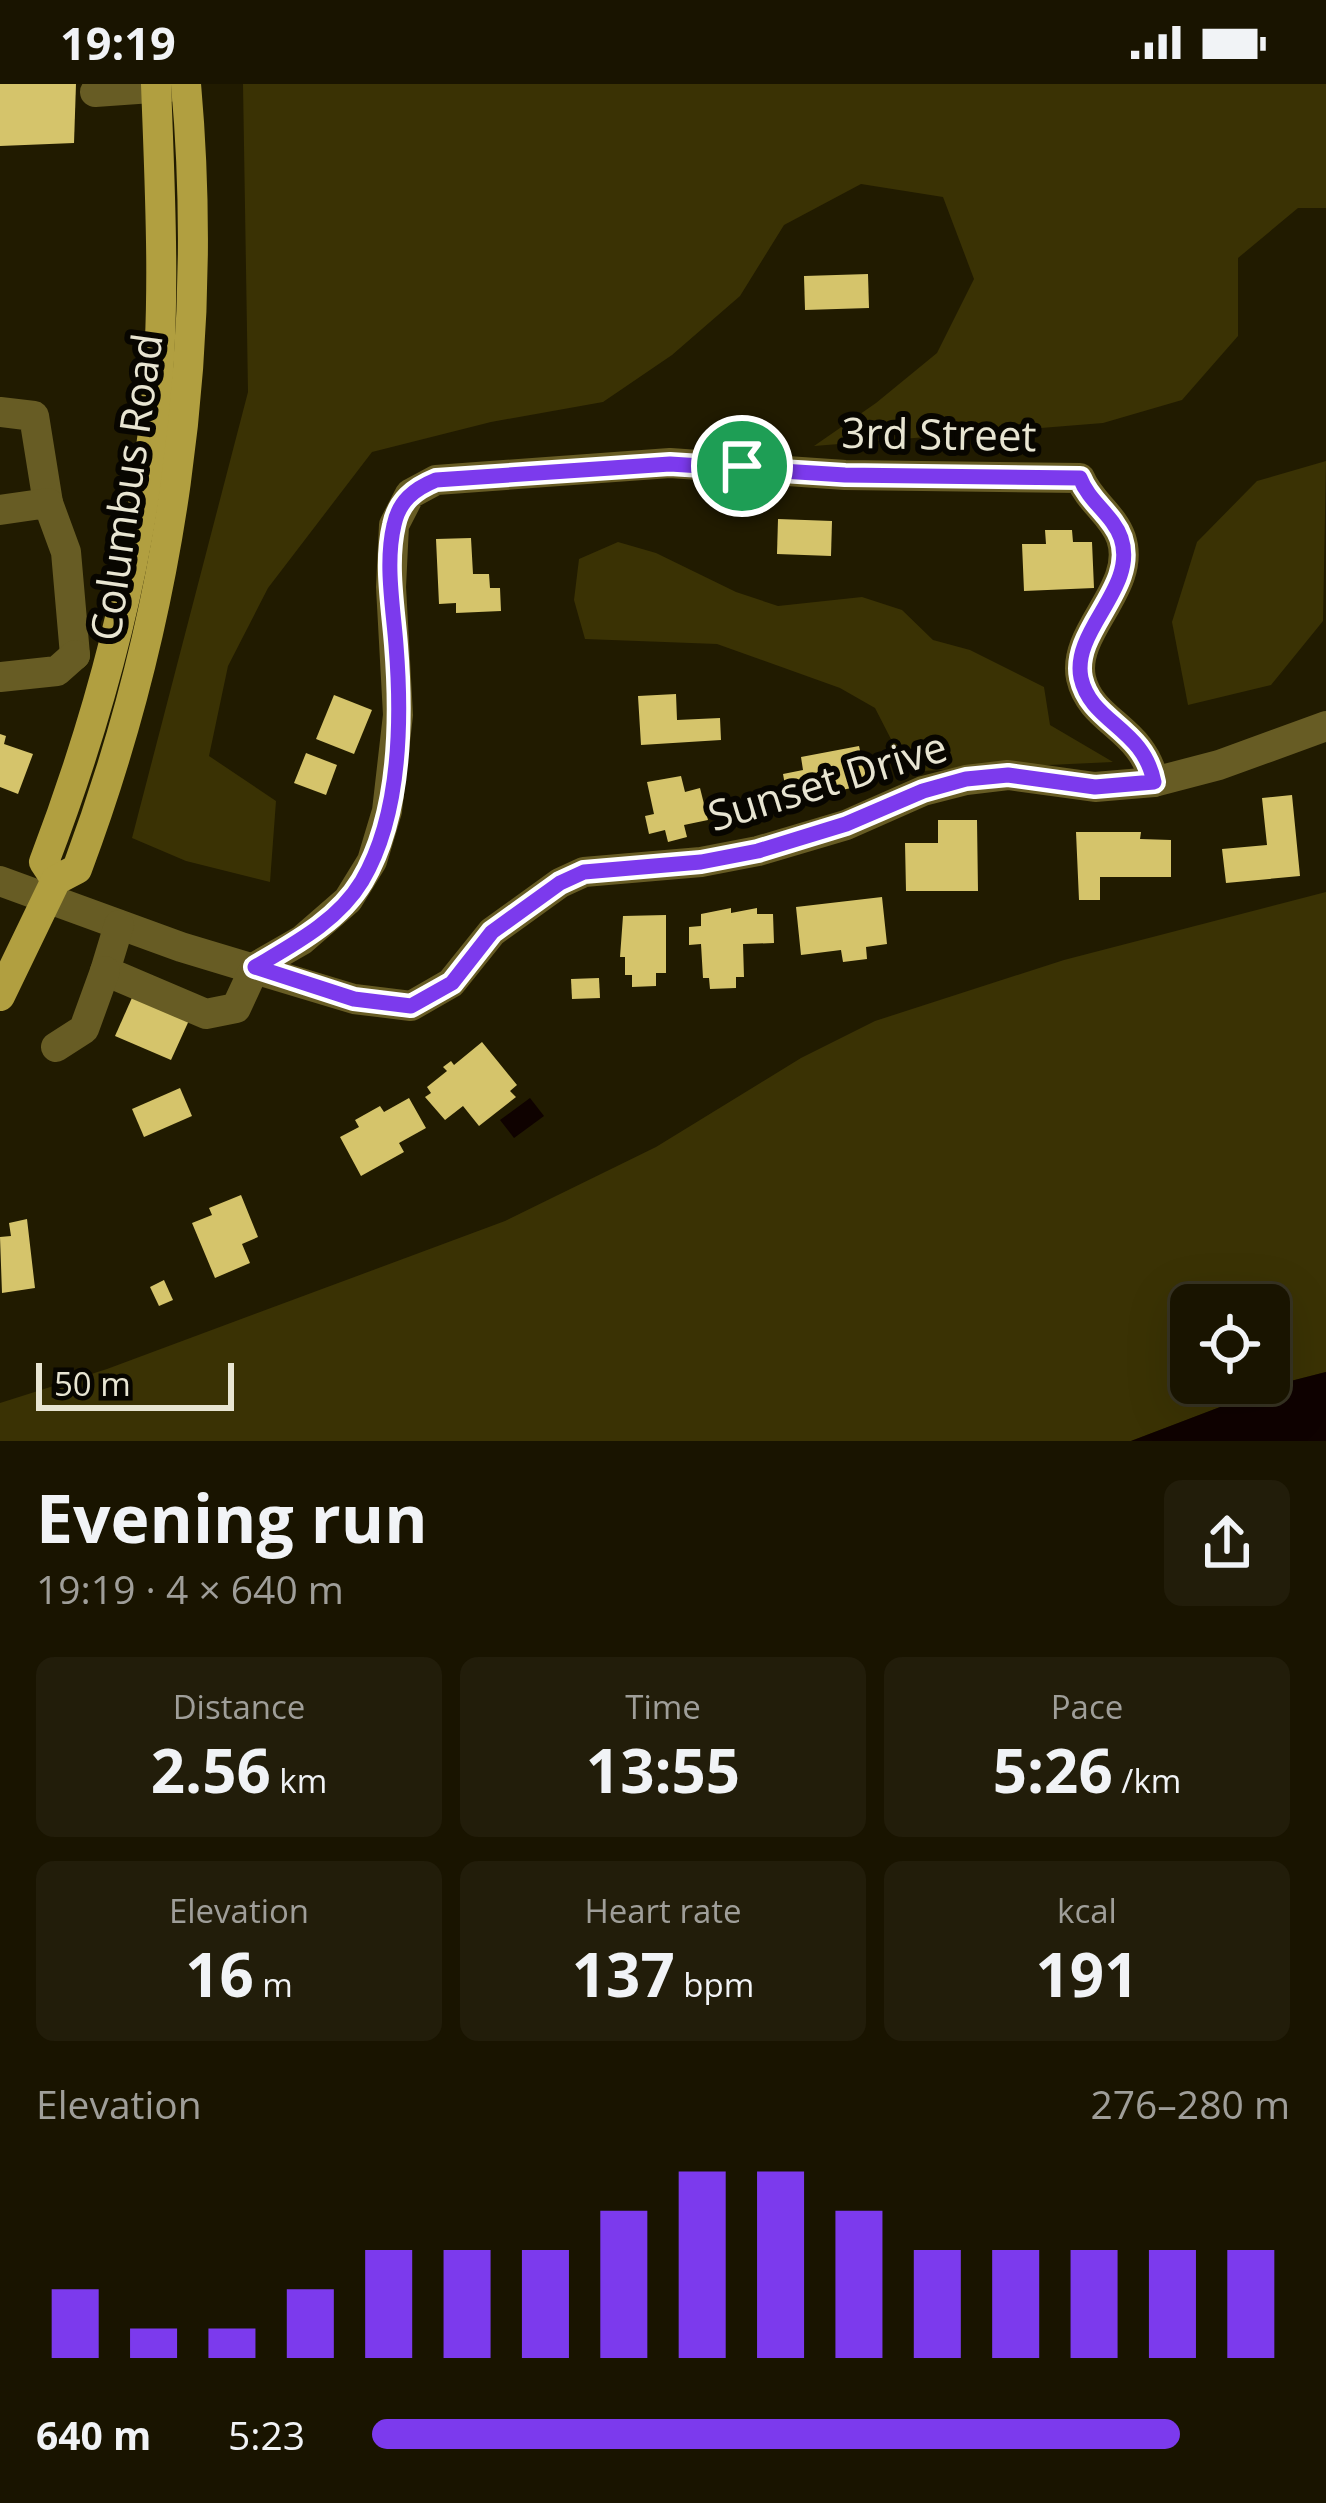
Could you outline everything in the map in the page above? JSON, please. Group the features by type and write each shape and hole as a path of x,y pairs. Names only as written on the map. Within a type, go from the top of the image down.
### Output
{"main road":[{"name":"Columbus Road","path":"53,889 44,862 108,667 155,412 171,85"},
{"name":"Columbus Road","path":"0,996 53,889 77,869 139,677 166,558 191,340 193,242 171,85"}],"street":[{"path":"94,92 171,85"},
{"path":"0,412 34,416 48,503 66,552 75,655"},
{"name":"3rd Street","path":"255,967 302,940 348,900 372,861 387,811 394,763 398,668 391,587 394,525 410,494 436,480 670,464 845,475 1080,478 1087,496 1121,538 1123,560 1081,660 1082,680 1104,715 1145,751 1154,782"},
{"path":"0,510 48,503"},
{"path":"75,655 139,677"},
{"path":"0,676 57,671 75,655"},
{"name":"Sunset Drive","path":"0,880 53,889 119,925 354,999 411,1006 452,983 492,932 560,883 584,872 701,862 758,851 966,779 1008,775 1095,787 1154,782 1326,726"},
{"path":"56,1047 84,1029 119,925"},
{"path":"105,970 206,1014 236,1008 255,967"}],"shaded area":[{"path":"243,84 1326,84 1326,208 1298,208 1238,258 1238,336 1182,400 1103,423 814,446 937,353 974,279 943,197 861,184 784,225 740,296 672,355 603,402 491,422 372,452 268,588 228,666 209,756 276,801 270,882 186,861 132,838 248,392"},
{"path":"1326,461 1323,621 1271,685 1188,705 1172,622 1197,542 1257,481"},
{"path":"618,542 656,553 736,592 778,606 862,597 902,610 933,640 970,650 1044,687 1050,725 1113,762 900,772 894,745 875,708 840,688 717,644 585,639 574,600 579,559"},
{"path":"1326,892 1326,1372 1290,1381 1290,1284 1170,1284 1170,1404 1228,1404 1131,1441 0,1441 0,1403 107,1369 505,1221 656,1147 801,1058 875,1021 1064,960"},
{"path":"530,1098 544,1116 514,1138 500,1120"},
{"path":"1326,1372 1326,1441 1131,1441 1228,1404 1290,1404 1290,1381"}],"building":[{"path":"0,84 76,84 74,143 0,146"},
{"path":"868,274 869,308 805,310 804,276"},
{"path":"778,519 832,521 831,556 777,554"},
{"path":"1045,530 1072,530 1073,542 1092,542 1094,588 1024,591 1022,544 1046,544"},
{"path":"471,538 473,574 489,574 490,588 500,588 501,611 456,613 456,603 439,604 436,539"},
{"path":"676,694 677,720 720,718 721,740 641,745 638,696"},
{"path":"334,695 372,710 354,754 316,739"},
{"path":"0,734 6,736 4,744 33,754 18,794 0,787"},
{"path":"859,746 862,759 873,757 878,782 788,802 783,774 803,770 801,757"},
{"path":"306,753 337,765 326,795 294,783"},
{"path":"681,776 685,792 700,788 708,820 684,825 687,837 668,842 665,830 649,834 645,816 654,814 647,782"},
{"path":"1292,795 1300,876 1226,883 1222,849 1267,845 1262,798"},
{"path":"938,820 977,820 978,891 906,891 905,843 938,843"},
{"path":"1076,832 1141,832 1140,839 1171,840 1171,877 1100,877 1100,900 1079,900"},
{"path":"882,897 887,944 866,947 867,959 843,962 841,950 801,955 796,907"},
{"path":"731,908 731,913 757,908 757,914 773,914 774,943 743,944 744,977 736,977 736,988 710,989 709,978 703,978 701,944 689,945 689,927 701,926 701,914"},
{"path":"666,915 666,973 656,973 656,986 632,987 632,975 625,975 625,957 620,957 623,916"},
{"path":"599,978 600,998 572,999 571,979"},
{"path":"135,991 191,1016 171,1060 115,1036"},
{"path":"482,1042 517,1085 510,1091 516,1097 479,1126 463,1106 445,1120 425,1097 431,1093 427,1087 447,1071 443,1067 451,1061 454,1065"},
{"path":"180,1088 192,1116 144,1137 132,1109"},
{"path":"409,1098 426,1128 399,1143 404,1152 361,1176 340,1137 359,1127 355,1120"},
{"path":"241,1195 258,1237 242,1244 250,1263 215,1278 192,1223 212,1215 209,1208"},
{"path":"27,1219 35,1288 2,1293 0,1237 11,1236 9,1223"},
{"path":"164,1280 173,1300 159,1306 150,1287"}],"route":[{"path":"670,464 742,466 845,475 1080,478 1087,496 1121,538 1123,560 1081,660 1082,680 1104,715 1145,751 1154,782 1095,787 1008,775 966,779 758,851 701,862 584,872 560,883 492,932 452,983 411,1006 354,999 255,967 302,940 348,900 372,861 387,811 398,715 391,587 394,525 410,494 436,480 476,476 670,464"}]}
